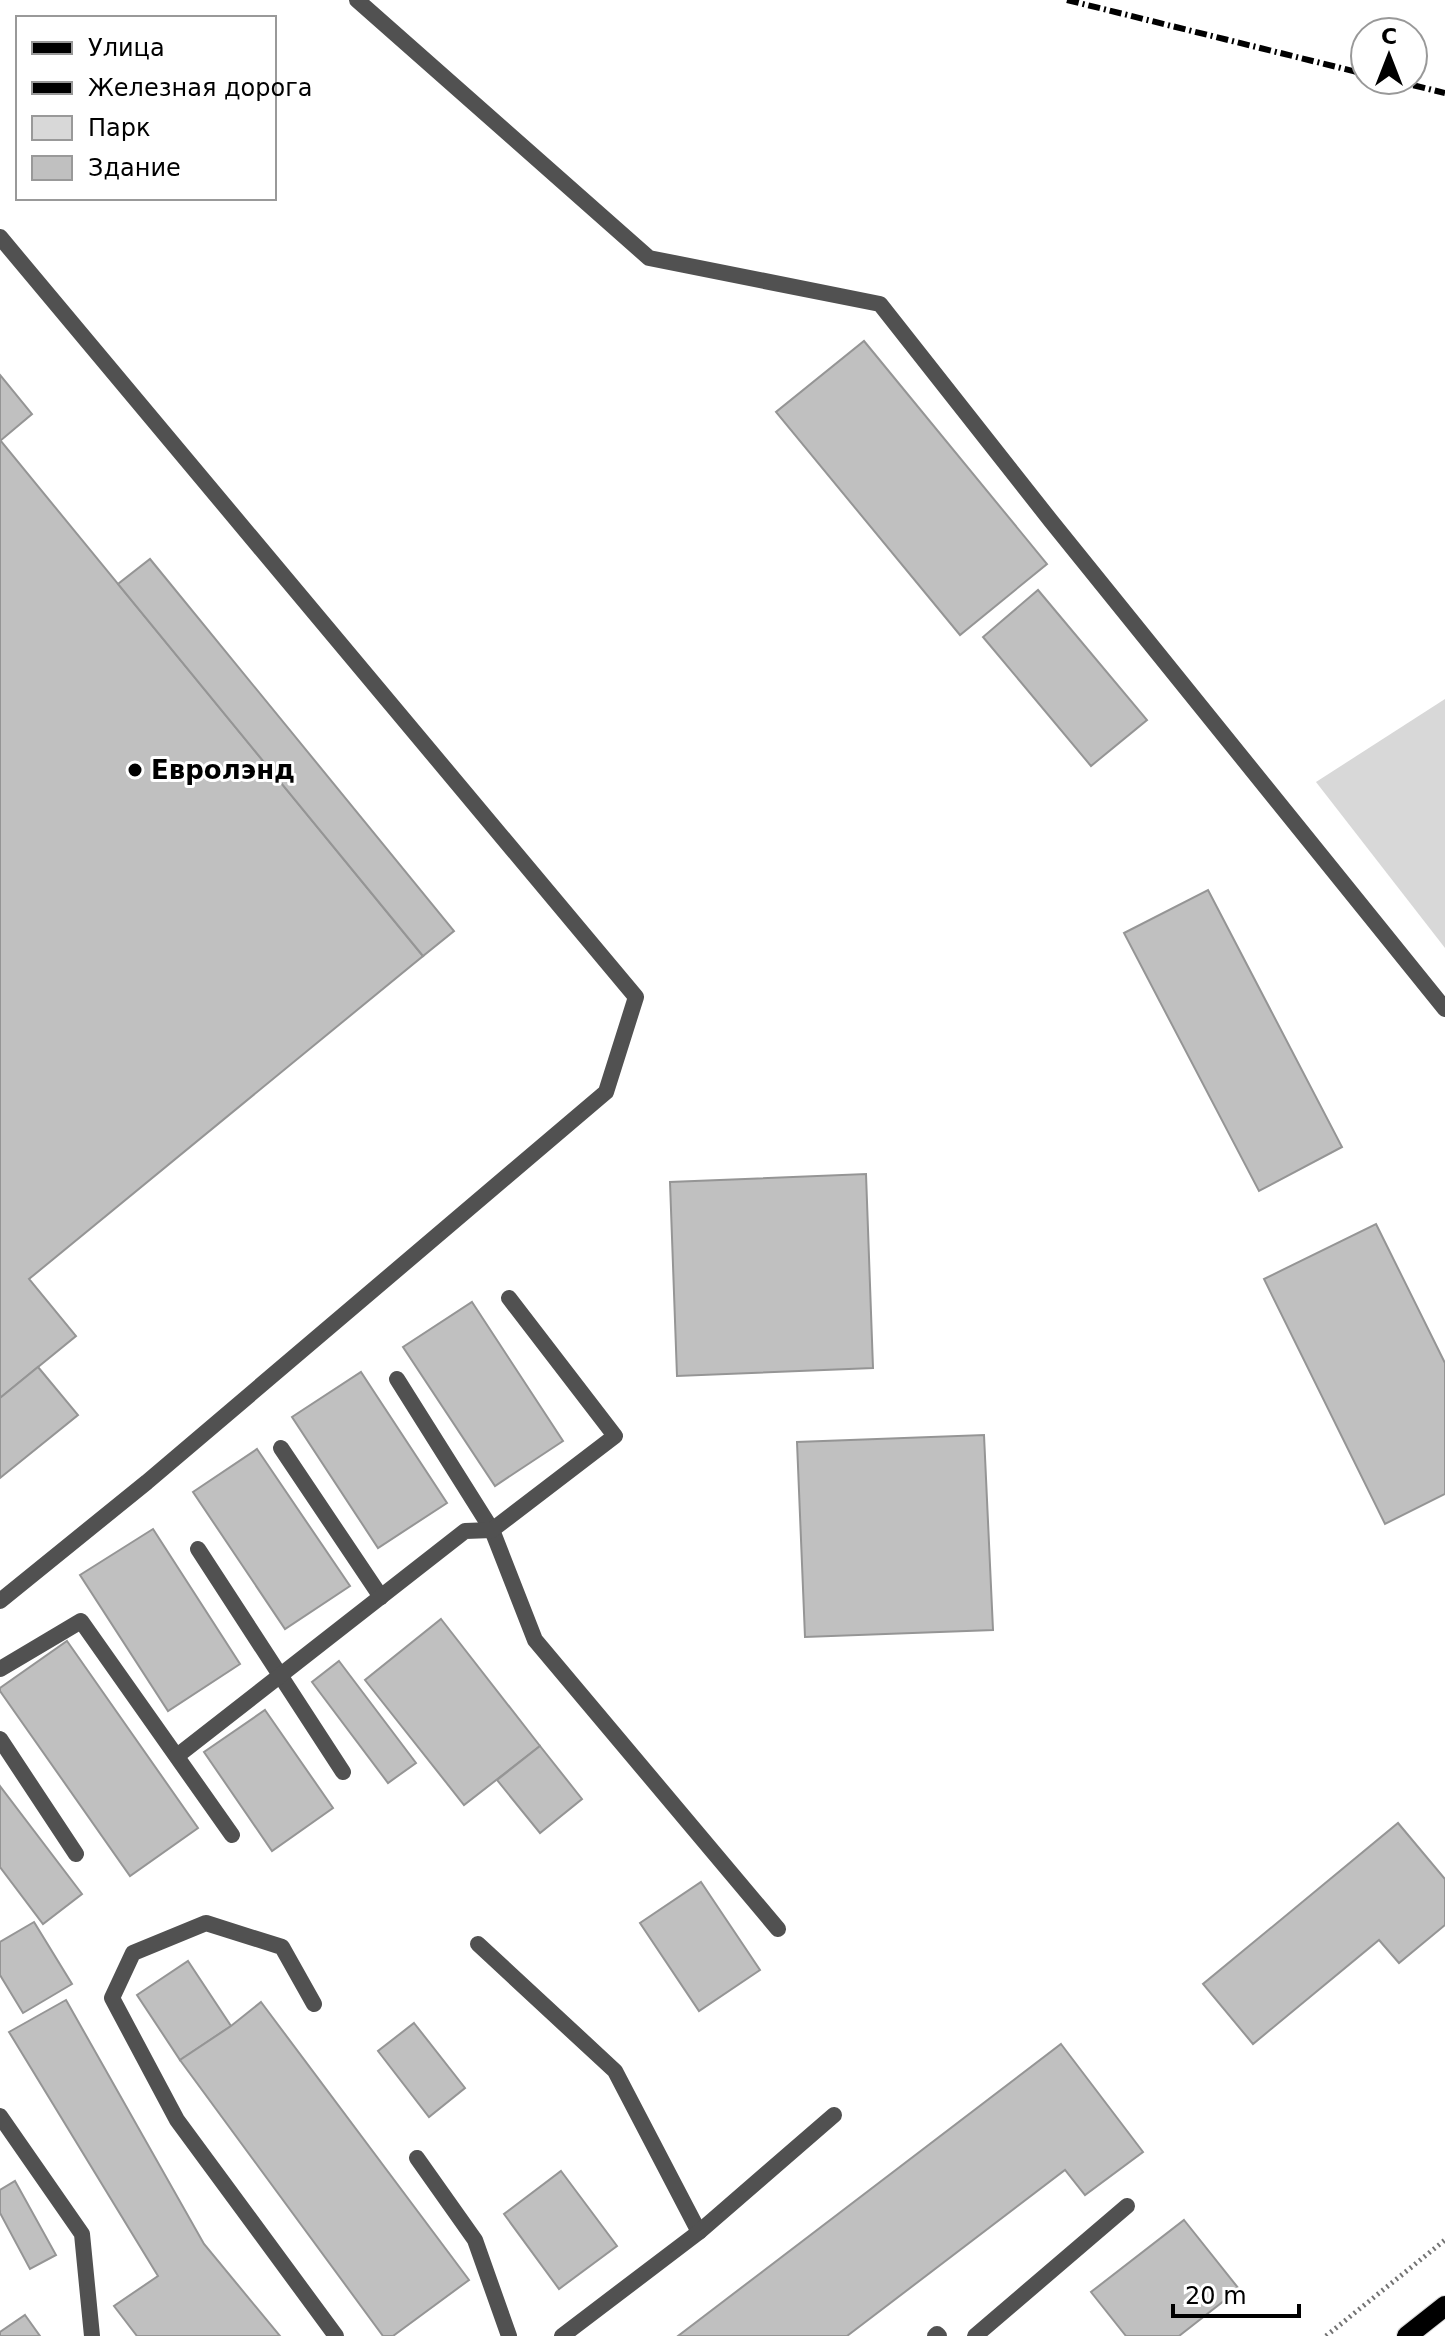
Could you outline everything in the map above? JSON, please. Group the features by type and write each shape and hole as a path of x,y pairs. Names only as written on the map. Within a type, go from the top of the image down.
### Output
{"main road":[{"path":"1407,2336 1445,2306"}],"lane":[{"path":"357,0 649,258 880,304 1445,1009"},
{"path":"0,237 636,997 606,1092 159,1472 0,1601"},
{"path":"177,1756 465,1531 492,1530 615,1436 509,1298"},
{"path":"397,1379 492,1530 535,1640 778,1929"},
{"path":"281,1448 381,1597"},
{"path":"198,1549 279,1678 343,1772"},
{"path":"0,1669 81,1621 232,1835"},
{"path":"0,1739 76,1854"},
{"path":"314,2004 282,1947 206,1923 133,1953 112,1998 177,2120 336,2336"},
{"path":"478,1944 615,2071 699,2232"},
{"path":"562,2336 699,2232 834,2115"},
{"path":"0,2116 82,2234 92,2336"},
{"path":"417,2158 475,2240 509,2336"},
{"path":"975,2336 1127,2206"}],"path":[{"path":"1326,2336 1445,2240"}],"green space":[{"path":"1445,699 1445,948 1316,782"}],"building":[{"path":"864,341 1047,564 960,635 776,412"},
{"path":"0,375 32,414 0,441"},
{"name":"Евролэнд","path":"0,440 423,956 29,1279 76,1336 0,1398"},
{"path":"150,559 454,931 423,956 118,584"},
{"path":"1038,590 1147,720 1091,766 983,637"},
{"path":"1208,890 1342,1147 1259,1191 1124,933"},
{"path":"866,1174 873,1368 677,1376 670,1182"},
{"path":"1376,1224 1445,1363 1445,1494 1385,1524 1264,1279"},
{"path":"472,1302 563,1441 495,1486 403,1347"},
{"path":"38,1367 78,1415 0,1478 0,1398"},
{"path":"361,1372 447,1503 378,1548 292,1417"},
{"path":"984,1435 993,1630 805,1637 797,1442"},
{"path":"257,1449 350,1586 285,1629 193,1492"},
{"path":"153,1529 240,1664 168,1711 80,1575"},
{"path":"441,1619 540,1746 464,1805 365,1680"},
{"path":"67,1641 198,1828 130,1876 0,1691 0,1688"},
{"path":"339,1661 416,1763 388,1783 312,1682"},
{"path":"265,1710 333,1808 272,1851 204,1752"},
{"path":"540,1746 582,1799 540,1833 497,1780"},
{"path":"0,1786 82,1894 43,1924 0,1867"},
{"path":"1398,1823 1445,1879 1445,1925 1399,1963 1379,1940 1253,2044 1203,1984"},
{"path":"701,1882 760,1970 699,2011 640,1923"},
{"path":"34,1922 72,1984 23,2013 0,1975 0,1942"},
{"path":"188,1961 231,2026 180,2060 137,1995"},
{"path":"66,2000 204,2244 280,2336 137,2336 114,2306 158,2276 9,2032"},
{"path":"261,2002 469,2280 393,2336 383,2336 180,2060"},
{"path":"414,2023 465,2088 429,2117 378,2051"},
{"path":"1061,2044 1143,2152 1085,2195 1065,2170 847,2336 678,2336"},
{"path":"561,2171 617,2246 559,2289 504,2214"},
{"path":"15,2181 56,2255 30,2269 0,2213 0,2190"},
{"path":"1184,2220 1239,2289 1179,2336 1126,2336 1091,2292"},
{"path":"25,2315 40,2336 0,2336 0,2332"}],"railway":[{"path":"1067,0 1349,70"},
{"path":"1429,89 1445,93"}],"place":[{"name":"Евролэнд","path":"135,770"}]}
